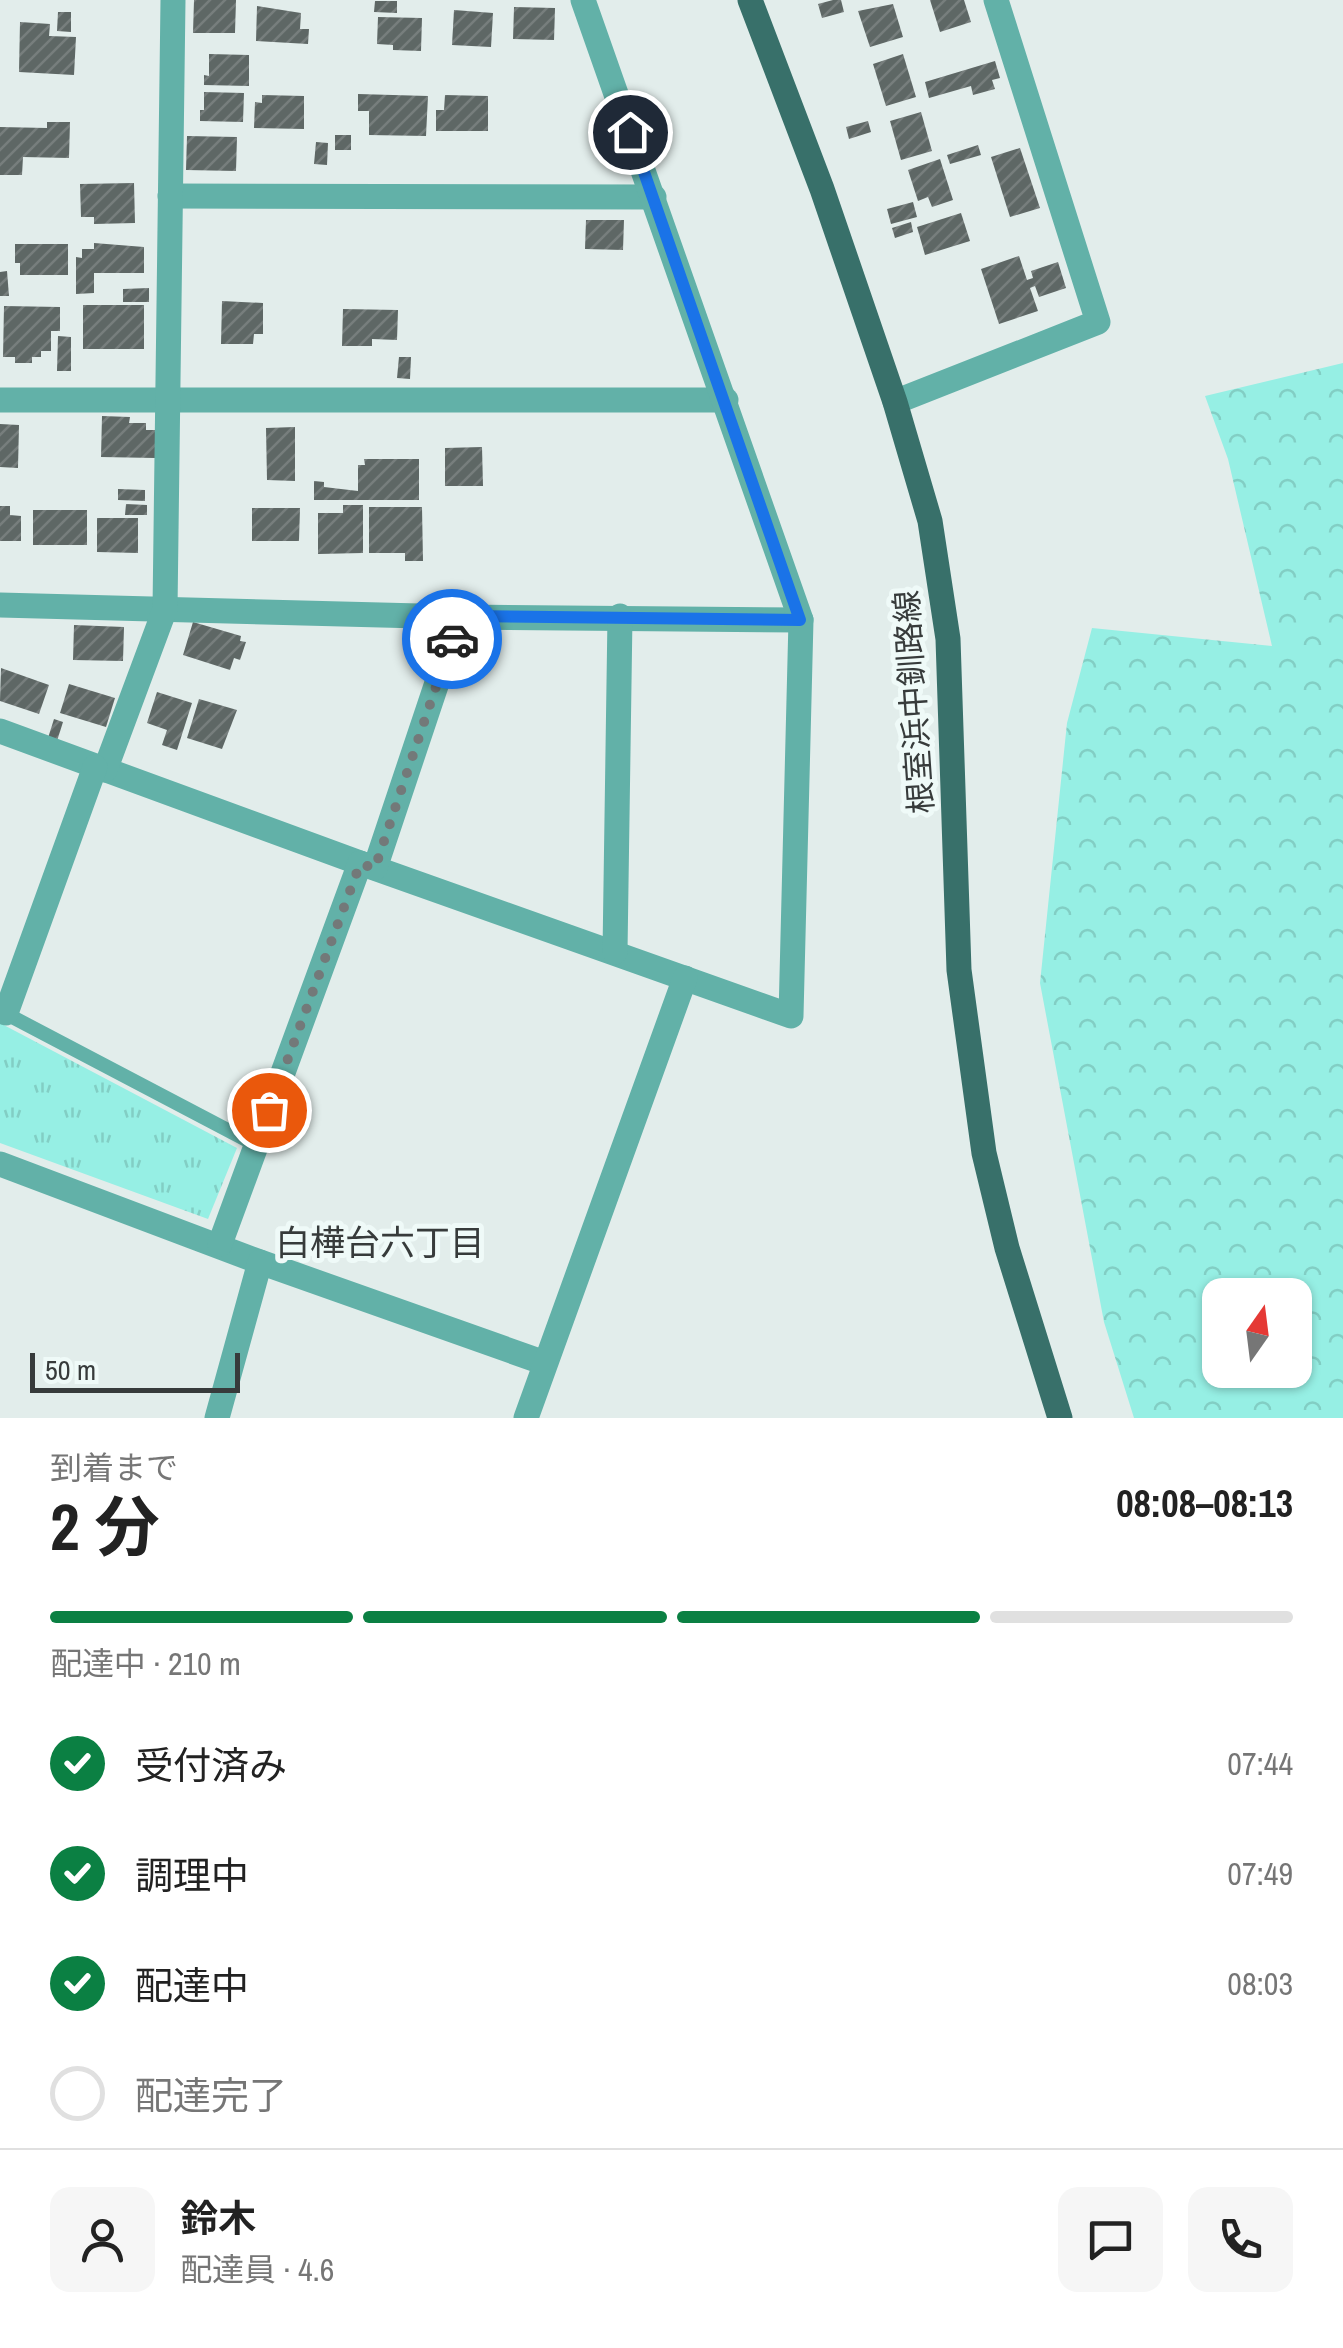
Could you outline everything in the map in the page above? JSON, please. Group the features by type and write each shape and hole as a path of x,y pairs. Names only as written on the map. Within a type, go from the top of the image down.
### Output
{"main road":[{"name":"根室浜中釧路線","path":"750,0 822,189 895,402 930,521 948,638 959,970 984,1154 1007,1248 1060,1418"}],"street":[{"path":"3,1012 165,609 173,0"},
{"path":"0,731 792,1016 800,620 583,0"},
{"path":"895,402 1098,322 996,0"},
{"path":"170,196 654,197"},
{"path":"0,400 726,400"},
{"path":"0,605 800,620"},
{"path":"220,1244 459,616"},
{"path":"615,952 620,616"},
{"path":"526,1418 685,978"},
{"path":"0,1164 545,1363"},
{"path":"217,1418 260,1262"}],"lane":[{"path":"3,1012 256,1145"}],"green space":[{"path":"1343,363 1343,1418 1134,1418 1104,1322 1040,983 1067,723 1092,628 1272,646 1228,459 1205,396"},
{"path":"0,1023 237,1148 208,1219 0,1143"}],"building":[{"path":"194,0 236,0 235,33 193,33"},
{"path":"841,0 844,12 822,18 818,4"},
{"path":"930,0 964,0 971,22 940,32"},
{"path":"375,1 397,1 397,13 374,12"},
{"path":"893,4 903,37 870,47 858,11"},
{"path":"257,6 301,13 300,29 309,29 308,44 256,41"},
{"path":"514,7 555,8 554,40 513,39"},
{"path":"454,10 493,13 491,47 452,45"},
{"path":"58,12 71,12 71,32 57,31"},
{"path":"378,17 422,18 421,51 393,50 393,45 377,44"},
{"path":"20,22 50,24 49,36 76,37 74,75 19,72"},
{"path":"209,54 249,55 249,86 204,85 204,75 209,76"},
{"path":"903,54 916,97 886,106 873,64"},
{"path":"995,61 1000,78 992,80 995,89 973,95 971,86 929,98 925,82"},
{"path":"204,92 244,93 243,122 200,121"},
{"path":"358,94 428,96 426,136 369,135 369,111 358,111"},
{"path":"262,95 304,96 304,129 254,128 255,102 262,103"},
{"path":"445,95 488,96 488,131 436,131 436,110 444,110"},
{"path":"921,112 932,151 901,160 890,121"},
{"path":"868,121 871,132 849,139 846,127"},
{"path":"47,122 70,122 69,158 23,157 22,175 0,175 0,127 47,128"},
{"path":"335,135 351,135 351,150 335,150"},
{"path":"187,136 237,137 236,171 186,170"},
{"path":"316,142 328,143 327,165 314,164"},
{"path":"978,145 981,155 950,164 947,155"},
{"path":"1020,148 1040,208 1010,217 991,157"},
{"path":"940,159 953,200 932,207 928,197 918,201 908,170"},
{"path":"134,183 135,223 94,224 94,217 81,217 80,184"},
{"path":"913,202 917,217 891,224 887,209"},
{"path":"961,213 970,241 925,255 917,227"},
{"path":"586,220 624,220 623,250 585,249"},
{"path":"911,222 913,232 895,238 892,228"},
{"path":"94,243 144,247 144,273 94,273 94,293 76,294 76,257 82,258 82,249 94,249"},
{"path":"15,244 68,244 68,275 20,275 20,263 15,263"},
{"path":"1019,256 1027,280 1033,278 1031,271 1058,262 1066,288 1039,297 1035,286 1030,288 1038,311 999,324 981,269"},
{"path":"7,271 9,296 0,296 0,272"},
{"path":"149,288 149,302 123,302 123,289"},
{"path":"222,301 263,303 263,334 254,334 253,344 221,344"},
{"path":"83,305 144,305 144,349 83,349"},
{"path":"4,306 60,307 60,331 51,331 51,351 41,351 41,357 32,357 32,363 15,363 15,357 3,357"},
{"path":"343,309 398,310 397,340 372,339 372,346 342,346"},
{"path":"58,336 71,337 71,371 57,371"},
{"path":"399,357 411,357 410,379 397,378"},
{"path":"102,416 130,417 129,423 146,423 146,430 155,430 155,458 101,457"},
{"path":"0,424 19,425 18,468 0,467"},
{"path":"295,427 295,481 267,480 266,428"},
{"path":"482,447 483,486 445,486 445,448"},
{"path":"364,459 419,459 419,500 314,500 314,481 324,482 324,487 358,491 358,465 365,465"},
{"path":"118,489 145,490 145,501 118,500"},
{"path":"126,504 147,505 147,515 125,515"},
{"path":"343,505 363,505 363,553 318,554 318,513 343,513"},
{"path":"0,506 10,506 10,515 21,516 21,541 0,541"},
{"path":"369,507 422,507 423,561 405,561 405,553 369,553"},
{"path":"252,508 300,508 299,541 252,541"},
{"path":"33,510 87,510 87,545 33,545"},
{"path":"97,518 138,518 138,553 97,552"},
{"path":"193,622 241,636 240,641 246,642 240,660 234,658 230,670 183,655"},
{"path":"74,625 124,627 123,661 73,660"},
{"path":"1,668 49,685 39,714 0,701"},
{"path":"69,684 115,698 106,727 60,713"},
{"path":"157,692 192,703 177,750 162,745 167,730 147,723"},
{"path":"199,699 237,710 222,749 187,738"},
{"path":"54,719 63,722 57,741 48,738"}],"way so far":[{"path":"269,1110 360,864 375,868 452,639"}],"district":[{"name":"白樺台六丁目","path":"380,1243"}],"route":[{"path":"452,639 459,616 800,620 630,132"}]}
